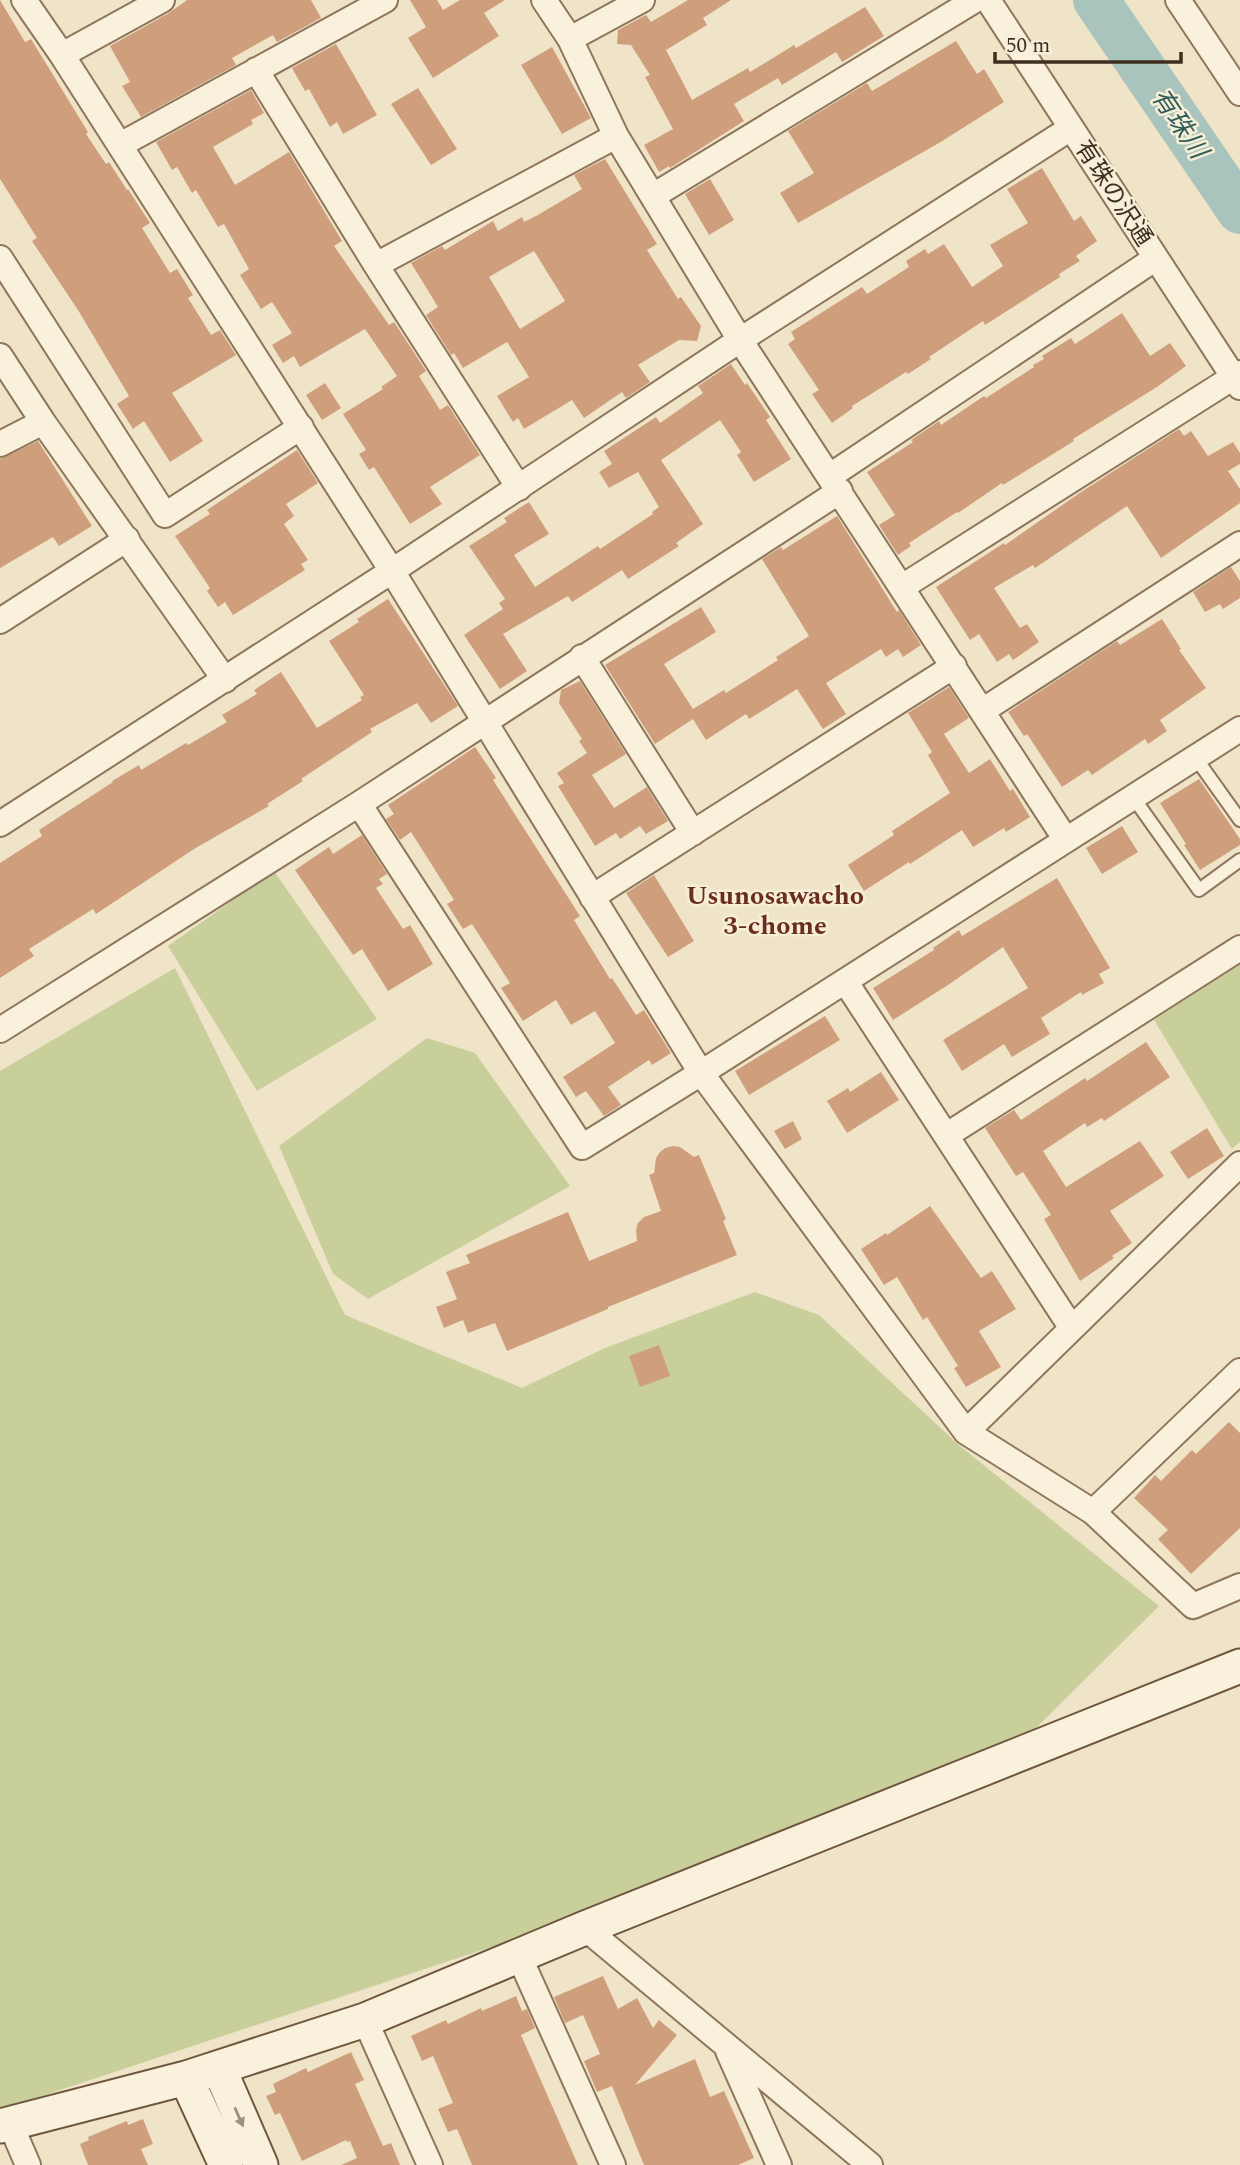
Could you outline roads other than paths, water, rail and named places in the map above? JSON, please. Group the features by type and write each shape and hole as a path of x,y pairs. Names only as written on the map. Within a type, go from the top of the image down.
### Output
{"street":[{"path":"24,0 62,55 392,571 701,1073 965,1432 1093,1512 1193,1606 1240,1586"},
{"path":"62,55 162,0"},
{"path":"120,145 385,0"},
{"path":"544,0 570,38 616,136 740,340 1066,840"},
{"path":"570,38 642,0"},
{"path":"653,196 975,0"},
{"name":"有珠の沢通","path":"988,0 1238,379"},
{"path":"1178,0 1240,93"},
{"path":"256,70 376,265 519,488"},
{"path":"0,824 519,488 740,340 1071,128"},
{"path":"376,265 616,136"},
{"path":"0,258 165,515 301,428"},
{"path":"0,1030 359,804 582,657 1156,258"},
{"path":"0,356 43,422 225,680"},
{"path":"902,587 1238,379"},
{"path":"0,444 43,422"},
{"path":"0,621 127,539"},
{"path":"982,711 1240,544"},
{"path":"582,657 693,832"},
{"path":"592,897 954,666"},
{"path":"359,804 582,1147 1240,729"},
{"path":"947,1135 1240,948"},
{"path":"845,981 1071,1327"},
{"path":"965,1432 1240,1164"},
{"path":"1093,1512 1240,1371"},
{"path":"28,2165 5,2124 186,2078 365,2020 585,1928 1240,1666"},
{"path":"585,1928 870,2165"},
{"path":"519,1956 613,2165"},
{"path":"365,2020 430,2165"},
{"path":"726,2046 779,2165"},
{"path":"219,2068 261,2165"},
{"path":"186,2078 226,2165"}],"lane":[{"path":"1195,757 1240,820"},
{"path":"1133,797 1199,890 1240,860"}],"waterway":[{"name":"有珠川","path":"1096,0 1240,211"}],"district":[{"name":"Usunosawacho 3-chome","path":"775,910"}]}
